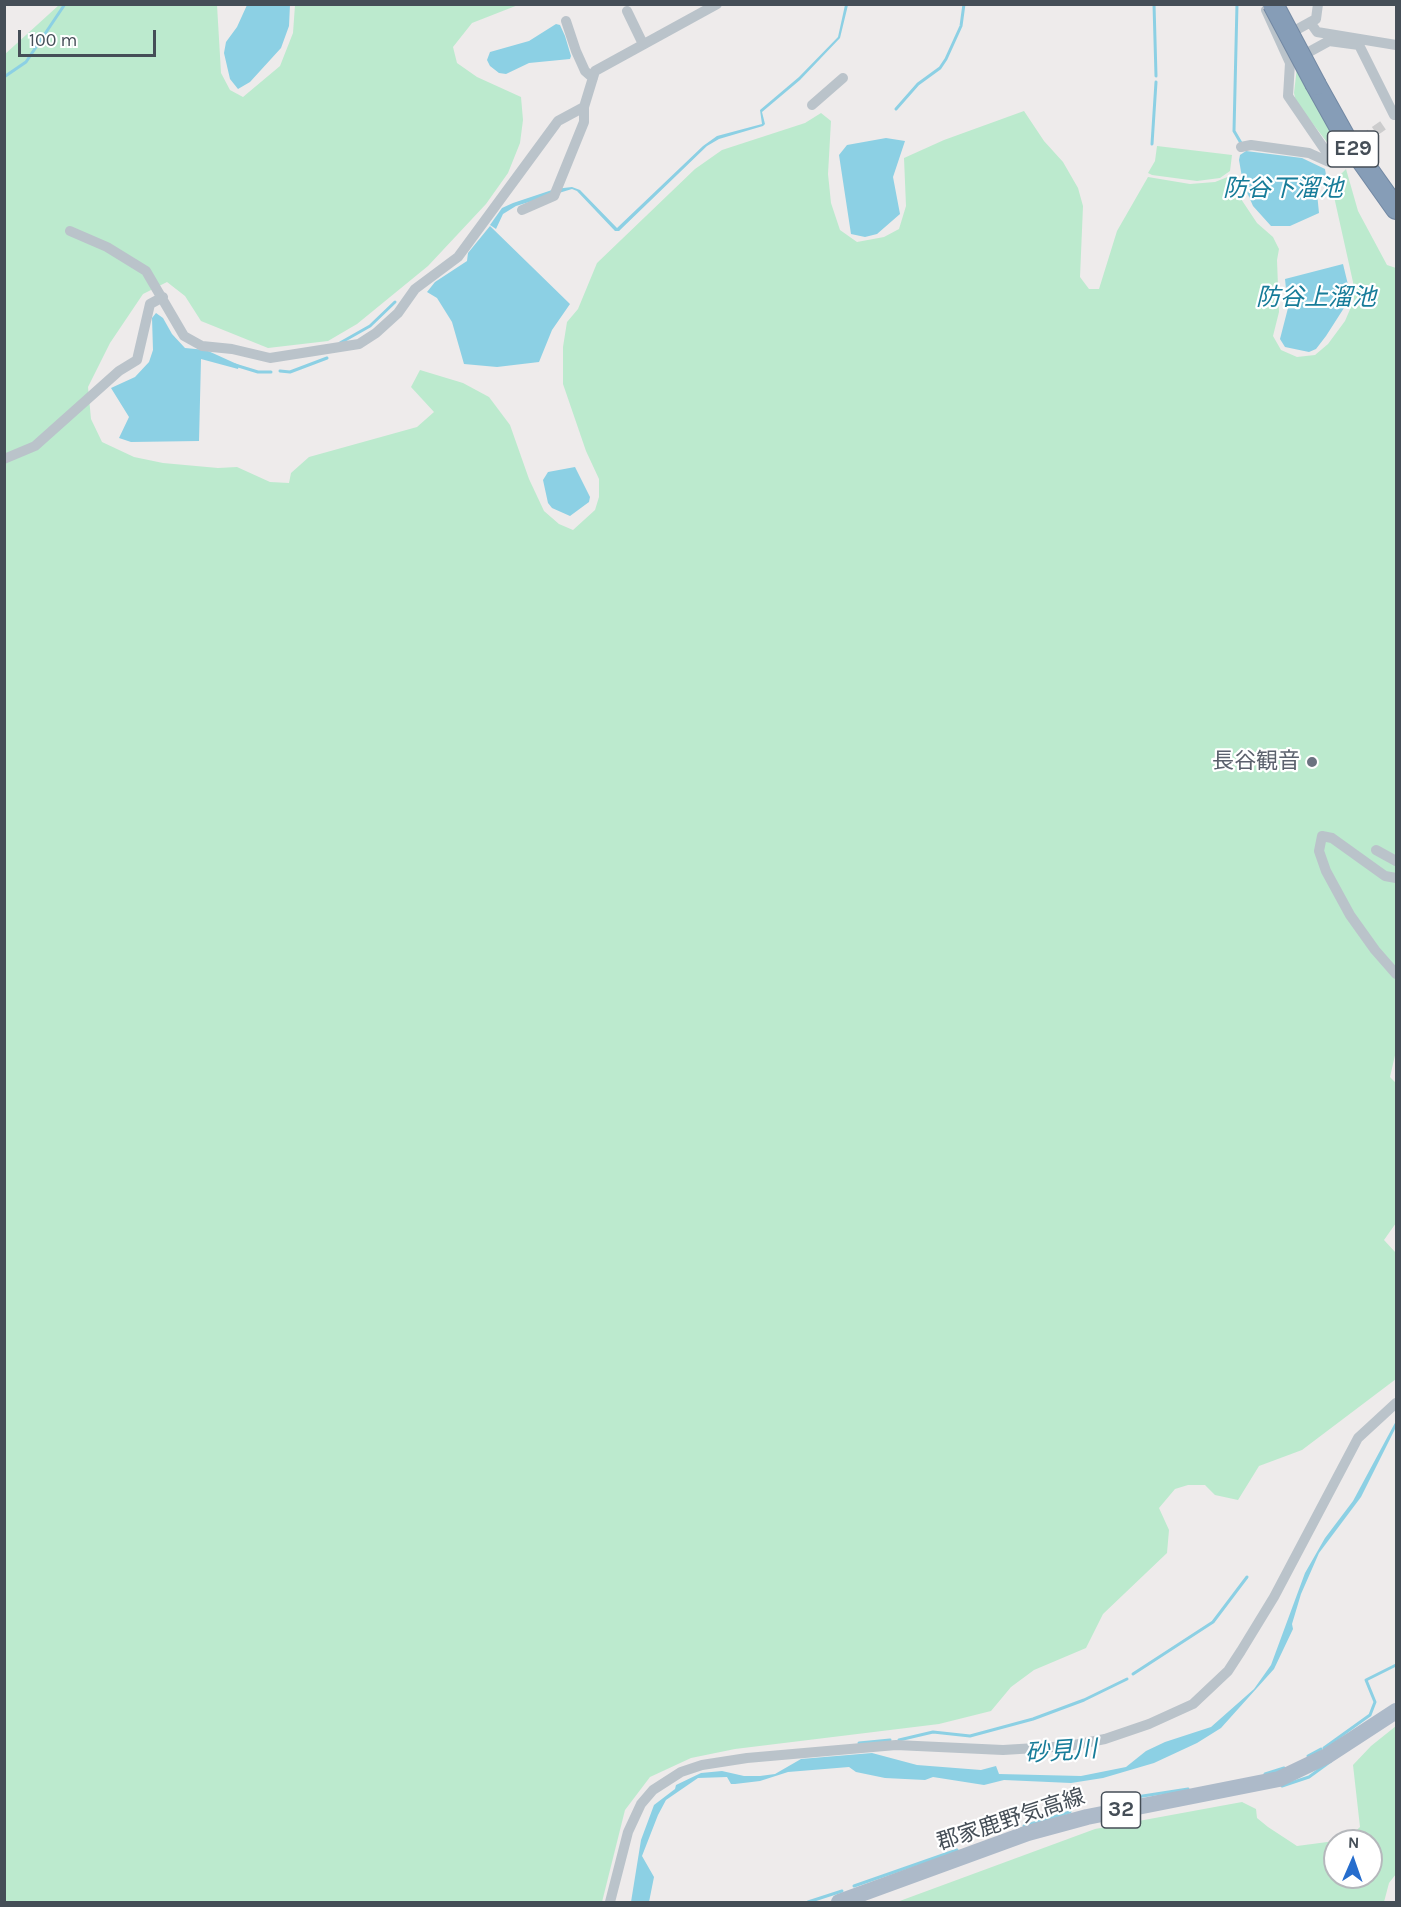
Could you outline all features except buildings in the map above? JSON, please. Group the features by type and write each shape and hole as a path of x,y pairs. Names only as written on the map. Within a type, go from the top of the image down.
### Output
{"highway":[{"name":"E29","path":"1273,4 1318,84 1396,196"},
{"name":"E29","path":"1280,4 1345,137 1396,209"}],"main road":[{"name":"郡家鹿野気高線","path":"840,1902 1028,1833 1087,1817 1279,1779 1327,1756 1396,1712"}],"street":[{"path":"522,210 554,196 580,133 584,108 595,71 717,4"},
{"path":"1241,147 1251,145 1310,153 1329,162 1337,157 1327,153 1288,96 1290,63 1264,4"},
{"path":"1279,39 1316,19 1318,4"},
{"path":"627,11 643,44"},
{"path":"566,21 583,65 593,78"},
{"path":"1310,22 1317,32 1396,45"},
{"path":"1290,63 1329,41 1359,45 1396,114 1385,124"},
{"path":"574,75 583,65"},
{"path":"812,105 843,78"},
{"path":"70,231 107,247 146,271 163,297 170,317 184,336 202,346 232,349 270,358 359,344 376,333 398,313 415,289 458,257 558,122 584,108"},
{"path":"4,459 35,446 119,371 137,360 150,304 163,297"},
{"path":"1396,878 1385,876 1332,838 1322,836 1319,851 1339,894 1375,950 1396,974"},
{"path":"1376,850 1396,861"},
{"path":"610,1902 634,1815 653,1790 681,1772 702,1765 747,1758 850,1748 896,1745 1003,1750 1069,1746 1105,1739 1138,1728 1192,1704 1228,1671 1274,1597 1358,1437 1396,1403"}],"green space":[{"path":"59,5 217,5 221,73 230,90 243,97 280,66 293,33 295,5 518,5 472,23 453,47 457,63 477,77 521,97 523,120 520,143 508,173 486,204 428,266 357,324 328,341 268,348 201,321 185,296 167,282 143,294 110,343 88,387 91,419 102,442 134,457 163,463 218,468 237,467 270,482 289,483 291,473 309,457 417,427 434,412 411,387 420,370 463,383 489,397 510,425 529,479 544,511 559,524 573,530 595,510 599,497 599,479 586,451 563,384 563,347 567,322 578,309 597,263 695,169 722,150 805,123 821,113 831,121 828,174 831,203 840,230 857,242 884,237 899,229 906,206 904,158 944,140 1024,111 1044,141 1063,162 1078,188 1083,206 1080,277 1089,289 1099,289 1117,231 1148,177 1190,184 1215,182 1230,176 1235,190 1257,223 1273,237 1279,249 1277,260 1279,312 1273,336 1281,350 1297,357 1315,355 1328,344 1345,321 1354,300 1353,282 1333,192 1337,178 1346,169 1358,211 1387,265 1396,268 1396,1051 1390,1077 1396,1083 1396,1223 1384,1240 1396,1253 1396,1379 1302,1450 1259,1466 1238,1500 1215,1495 1205,1485 1188,1485 1175,1489 1159,1508 1169,1530 1167,1553 1103,1614 1086,1648 1034,1670 1011,1687 991,1711 939,1724 735,1749 691,1758 650,1777 625,1810 602,1902 5,1902 4,55"},
{"path":"1297,67 1343,146 1339,150 1333,150 1296,102 1294,93"},
{"path":"1157,146 1232,155 1230,171 1220,178 1197,181 1152,175 1148,173 1155,161"},
{"path":"1396,1726 1396,1874 1389,1883 1384,1902 897,1902 1095,1829 1242,1802 1256,1809 1257,1818 1268,1827 1297,1846 1323,1843 1323,1889 1383,1889 1383,1829 1358,1829 1360,1827 1353,1765 1371,1746"}],"water":[{"path":"247,5 290,5 289,26 281,48 250,82 238,89 230,79 224,53 226,42 237,27"},
{"path":"845,5 848,5 840,38 800,80 762,112 765,124 763,126 719,139 707,146 619,231 615,231 577,191 572,189 516,206 503,214 496,229 490,225 502,208 555,189 572,187 580,190 617,228 703,146 717,136 762,124 760,110 799,77 838,37"},
{"path":"556,24 560,25 565,36 570,59 529,63 506,74 499,73 490,66 487,60 490,52 529,41"},
{"path":"886,138 905,141 893,177 900,214 877,234 865,237 851,234 839,155 847,145"},
{"name":"防谷下溜池","path":"1246,151 1302,158 1325,169 1326,175 1320,182 1317,193 1319,213 1290,226 1271,226 1253,206 1243,183 1239,160 1240,155"},
{"path":"490,226 570,304 552,330 539,362 497,367 464,364 452,322 437,298 427,292 435,282 467,261 468,253"},
{"name":"防谷上溜池","path":"1343,264 1351,297 1326,336 1316,349 1309,352 1285,347 1280,339 1288,308 1285,279"},
{"path":"156,313 163,318 172,334 185,348 206,350 239,365 238,369 201,359 199,441 131,442 119,438 129,417 111,388 135,377 149,362 153,350 152,318"},
{"path":"575,467 590,497 589,502 570,516 552,508 548,503 543,480 548,472"},
{"path":"1396,1421 1396,1427 1361,1497 1319,1553 1301,1594 1292,1624 1293,1629 1274,1669 1221,1728 1197,1743 1154,1763 1103,1778 1071,1783 1004,1780 984,1785 933,1777 925,1780 885,1778 856,1772 849,1767 788,1772 760,1781 735,1784 731,1784 727,1777 698,1778 666,1800 642,1856 654,1877 649,1902 631,1902 641,1840 654,1805 675,1789 676,1785 701,1773 722,1771 744,1776 760,1776 775,1774 801,1759 872,1753 917,1765 981,1770 996,1766 999,1774 1081,1776 1126,1767 1146,1751 1165,1742 1211,1727 1254,1689 1271,1665 1305,1573 1325,1538 1353,1501"}],"waterway":[{"path":"4,77 26,62 65,4"},
{"path":"896,109 918,84 940,68 946,59 961,26 964,4"},
{"path":"1154,4 1156,76"},
{"path":"1237,4 1234,131 1241,143"},
{"path":"1152,144 1156,82"},
{"path":"340,343 370,326 395,302"},
{"path":"280,371 290,372 327,358"},
{"path":"235,365 258,372 271,372"},
{"path":"1133,1674 1213,1622 1247,1577"},
{"path":"1324,1748 1370,1715 1375,1702 1366,1680 1396,1665"},
{"path":"899,1740 933,1732 970,1736 1033,1719 1084,1700 1127,1679"},
{"path":"859,1743 890,1740"},
{"path":"1308,1756 1321,1749"},
{"path":"1282,1786 1309,1777 1331,1761"},
{"path":"1265,1774 1284,1768"},
{"path":"1104,1802 1188,1789"},
{"path":"1024,1826 1070,1812 1065,1794"},
{"path":"854,1886 957,1850"},
{"path":"808,1902 842,1891"}],"tunnel":[{"path":"1350,148 1385,124"}],"place":[{"name":"長谷観音","path":"1312,762"}],"water label":[{"name":"砂見川","path":"1061,1752"}]}
